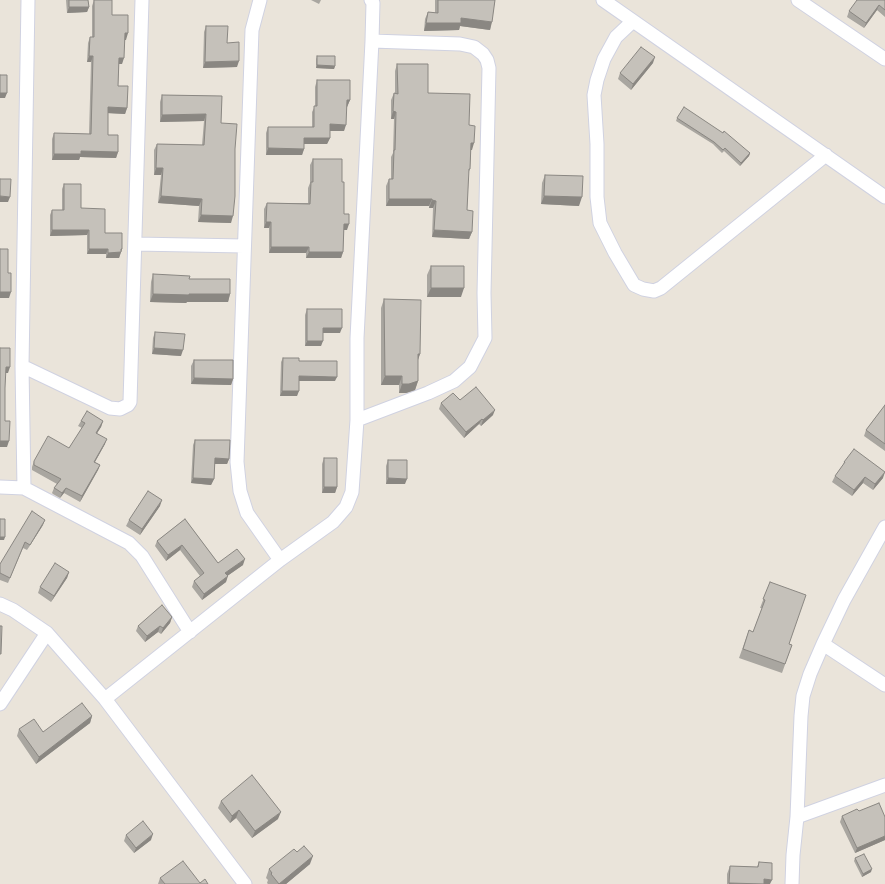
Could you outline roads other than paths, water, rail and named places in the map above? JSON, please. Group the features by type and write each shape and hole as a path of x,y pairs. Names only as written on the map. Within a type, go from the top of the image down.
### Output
{"street":[{"path":"24,488 22,366 28,0"},
{"path":"22,366 110,408 120,409 128,405 130,402 142,0"},
{"path":"260,0 252,30 237,462 240,491 247,513 280,560"},
{"path":"105,698 280,560 333,522 346,507 352,492 357,420 357,338 372,41 372,0"},
{"path":"603,0 885,197"},
{"path":"798,0 885,59"},
{"path":"633,21 616,37 604,59 594,95 597,144 597,197 600,223 615,253 634,285 643,289 654,291 661,288 826,155"},
{"path":"357,420 428,393 454,380 470,368 485,338 484,293 489,68 487,60 483,54 474,47 460,44 372,41"},
{"path":"135,244 244,246"},
{"path":"0,487 24,488 129,543 142,556 190,632"},
{"path":"792,884 797,817 800,716 803,696 810,674 844,600 881,541 885,527"},
{"path":"0,604 13,610 47,633 105,698 245,884"},
{"path":"0,704 47,633"},
{"path":"823,644 885,685"},
{"path":"797,817 885,784"}]}
